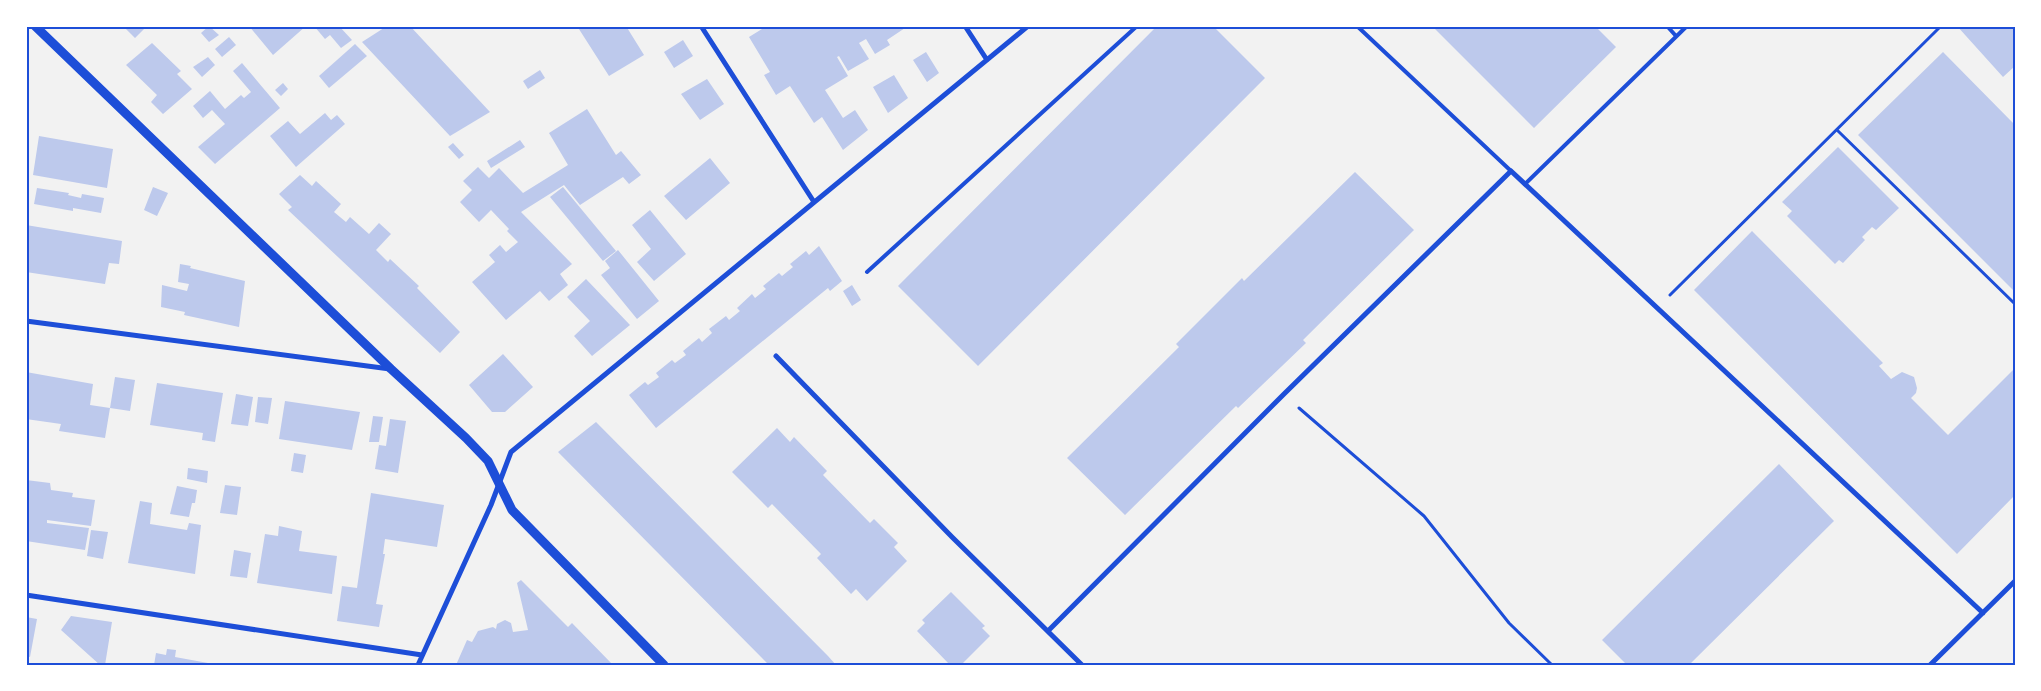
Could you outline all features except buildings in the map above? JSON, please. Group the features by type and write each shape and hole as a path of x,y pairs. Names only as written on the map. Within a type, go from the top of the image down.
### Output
{"street":[{"path":"35,26 488,460 512,510 664,665"},
{"path":"701,26 814,202"},
{"path":"965,26 987,60"},
{"path":"418,665 511,452 1028,26"},
{"path":"1048,631 1284,394 1511,171 1983,613"},
{"path":"26,320 391,369"},
{"path":"776,356 952,537 1082,665"},
{"path":"1930,665 2015,581"},
{"path":"26,595 422,654"}],"lane":[{"path":"867,272 1137,26"},
{"path":"1357,26 1511,171"},
{"path":"1667,26 1676,36"},
{"path":"1525,184 1687,26"}],"path":[{"path":"1658,308 1942,26"},
{"path":"1837,130 2015,304"},
{"path":"1284,394 1318,427 1424,516 1508,623 1552,665"}]}
